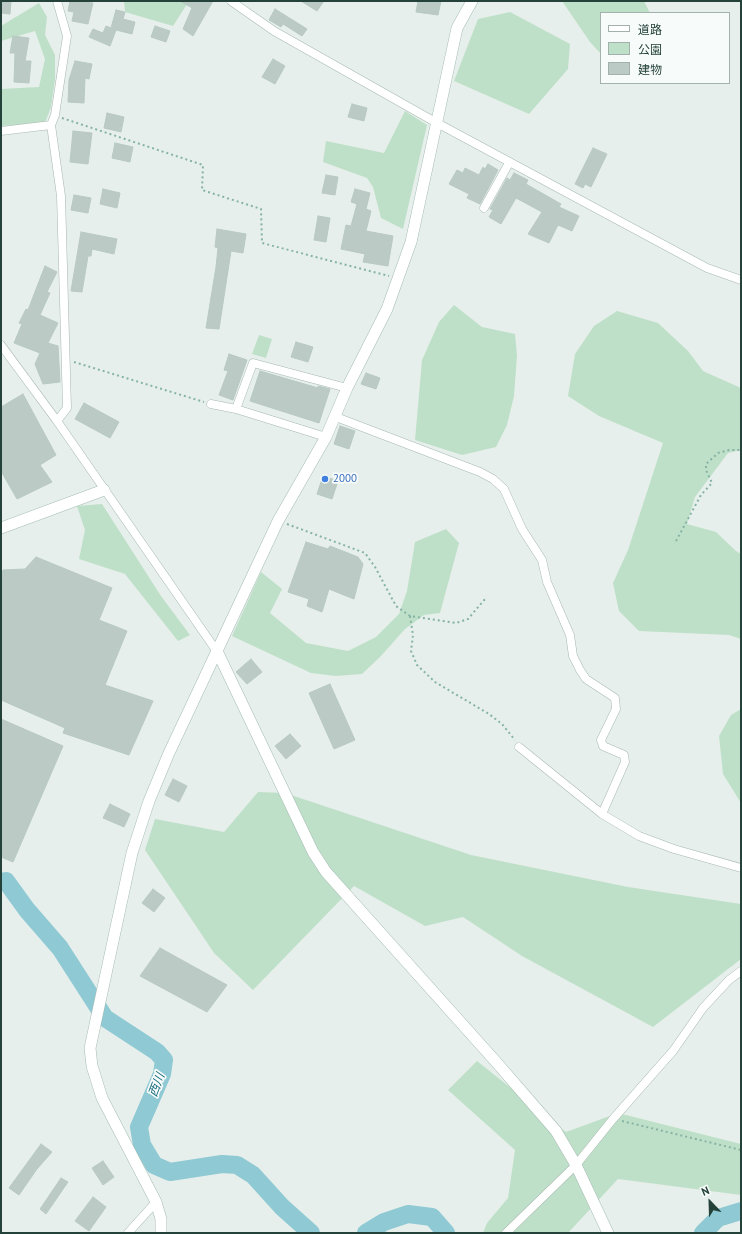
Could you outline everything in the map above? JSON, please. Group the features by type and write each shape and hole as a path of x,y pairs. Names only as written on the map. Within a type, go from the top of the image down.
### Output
{"street":[{"path":"57,1 67,36 55,115 50,125 61,196 67,408 57,421"},
{"path":"231,1 274,31 437,124 707,268 741,280"},
{"path":"161,1233 161,1218 156,1202 102,1098 92,1066 90,1048 132,853 149,801 169,753 218,653 278,521 336,417 347,388 387,309 399,279 411,242 457,28 472,1"},
{"path":"1,131 50,125"},
{"path":"484,208 509,162"},
{"path":"1,345 57,421 218,653 313,852 326,872 556,1131 576,1165 608,1233"},
{"path":"236,409 253,363 347,388"},
{"path":"211,404 236,409 326,437"},
{"path":"336,417 480,472 493,479 504,489 522,529 542,560 547,582 570,635 573,656 580,670 586,678 615,698 616,709 600,740 603,746 624,755 625,762 602,814"},
{"path":"2,528 104,490"},
{"path":"519,747 602,814 639,836 674,849 741,868"},
{"path":"506,1233 576,1165 613,1119 673,1052 703,1008 729,980 741,971"},
{"path":"128,1233 156,1202"}],"path":[{"path":"55,115 203,166 202,190 261,208 262,243 337,261 399,279"},
{"path":"65,359 211,404"},
{"path":"676,541 701,495 712,482 706,470 706,464 718,453 728,450 741,450"},
{"path":"278,521 365,553 376,567 396,606 410,616 456,623 468,619 485,600"},
{"path":"410,616 413,635 411,651 417,665 435,682 490,714 502,724 519,747"},
{"path":"613,1119 741,1150"}],"green space":[{"path":"124,1 189,1 173,26 125,12"},
{"path":"562,1 644,1 650,12 600,12 600,53 590,42"},
{"path":"39,3 47,17 45,35 55,55 55,79 51,107 45,123 1,126 1,89 39,87 45,59 35,31 1,41 1,26"},
{"path":"510,12 570,44 568,69 529,114 454,81 478,19"},
{"path":"405,111 427,125 403,229 381,218 373,187 367,178 323,162 326,141 384,153"},
{"path":"454,305 482,327 515,334 517,356 514,396 507,425 496,447 462,455 415,440 422,360 439,322"},
{"path":"617,311 658,323 688,351 703,371 741,388 741,450 728,453 695,497 687,524 716,532 741,554 741,639 729,635 639,631 619,611 613,583 628,550 663,443 599,416 568,396 575,354 594,326"},
{"path":"259,335 272,339 266,358 252,354"},
{"path":"102,504 161,596 190,635 178,641 125,574 79,559 85,530 77,506"},
{"path":"446,529 459,543 440,613 424,615 405,629 381,656 362,674 336,676 311,673 232,636 261,572 282,589 270,613 306,643 348,651 376,637 399,614 407,591 415,542"},
{"path":"741,709 741,803 723,774 719,736 731,715"},
{"path":"258,792 285,793 471,855 628,887 741,904 741,959 653,1027 522,956 463,917 425,926 354,886 253,990 214,953 145,850 155,819 224,832"},
{"path":"477,1061 566,1132 618,1113 741,1144 741,1195 618,1179 568,1233 483,1233 487,1223 508,1198 515,1150 448,1090"}],"building":[{"path":"1,1 11,1 10,14 1,13"},
{"path":"70,1 93,3 88,24 72,21 74,12 68,11"},
{"path":"180,1 213,1 193,36 183,29 192,8"},
{"path":"301,1 324,1 317,11"},
{"path":"418,1 441,1 438,15 416,12"},
{"path":"275,9 307,29 302,36 283,24 281,27 269,20"},
{"path":"116,10 125,12 123,19 135,22 132,34 116,30 110,46 89,37 93,29 103,33 106,26 111,28"},
{"path":"155,26 170,31 166,42 151,37"},
{"path":"13,36 29,38 25,61 31,61 29,83 14,82 15,53 10,53"},
{"path":"273,59 285,66 275,84 262,77"},
{"path":"75,61 92,64 89,79 85,78 84,103 68,102 69,80"},
{"path":"352,104 367,108 364,121 348,117"},
{"path":"107,113 124,117 121,132 104,128"},
{"path":"73,131 92,133 88,164 70,162"},
{"path":"115,143 133,147 130,162 112,158"},
{"path":"593,148 607,154 591,187 585,184 583,188 575,184"},
{"path":"488,164 498,170 480,204 467,198 469,194 449,184 457,170 463,173 465,168 479,175 483,167 485,169"},
{"path":"514,173 528,180 526,184 561,204 559,207 579,216 572,231 558,225 549,243 528,234 542,212 516,198 501,224 489,217 493,210 490,209 507,178 510,180"},
{"path":"326,175 338,177 335,195 322,193"},
{"path":"103,189 120,193 117,208 100,204"},
{"path":"355,189 370,193 366,209 371,211 366,231 393,236 388,266 363,262 365,254 341,249 346,225 351,226 357,204 351,202"},
{"path":"74,195 91,198 88,213 71,210"},
{"path":"318,216 330,218 326,242 314,240"},
{"path":"217,229 246,234 243,253 231,251 219,329 206,328 216,267 218,248 215,247"},
{"path":"81,232 117,239 114,254 92,249 91,256 88,256 82,292 71,291"},
{"path":"45,266 57,272 47,292 50,293 40,315 58,323 48,343 58,346 60,382 43,384 35,364 40,353 14,343 22,324 19,323 26,309 28,310"},
{"path":"296,342 313,347 308,362 291,357"},
{"path":"229,354 247,360 233,400 219,395 228,371 224,370"},
{"path":"260,371 318,388 318,386 330,389 319,423 250,401"},
{"path":"366,373 380,378 376,389 361,384"},
{"path":"23,394 56,455 40,465 52,482 17,499 1,471 1,407"},
{"path":"84,403 119,422 110,438 75,419"},
{"path":"340,426 355,431 349,449 334,444"},
{"path":"323,476 338,481 332,499 317,494"},
{"path":"306,542 328,549 330,546 358,557 363,564 354,599 329,589 322,612 307,606 309,599 288,592"},
{"path":"36,557 112,588 99,620 127,631 105,685 153,701 129,755 63,733 65,728 1,700 1,575 3,570 25,569"},
{"path":"251,659 262,672 247,684 236,672"},
{"path":"330,684 355,740 334,749 309,693"},
{"path":"1,719 63,746 13,862 1,857"},
{"path":"290,734 301,746 286,759 275,746"},
{"path":"173,779 187,786 179,802 165,795"},
{"path":"110,804 130,814 124,827 103,818"},
{"path":"153,889 165,898 154,912 142,903"},
{"path":"160,948 227,985 207,1012 140,976"},
{"path":"41,1144 52,1152 37,1169 19,1195 9,1188"},
{"path":"103,1161 114,1177 103,1185 92,1168"},
{"path":"61,1178 68,1182 46,1214 40,1209"},
{"path":"93,1197 106,1207 89,1231 75,1221"}],"waterway":[{"name":"西川","path":"1,882 6,881 27,910 60,948 105,1018 157,1052 164,1060 162,1074 139,1127 142,1145 154,1165 170,1172 222,1164 237,1165 253,1175 282,1207 311,1233"},
{"name":"西川","path":"703,1233 718,1218 741,1211"},
{"name":"西川","path":"366,1233 384,1222 408,1214 432,1217 446,1233"}],"place":[{"name":"2000","path":"325,479"}]}
